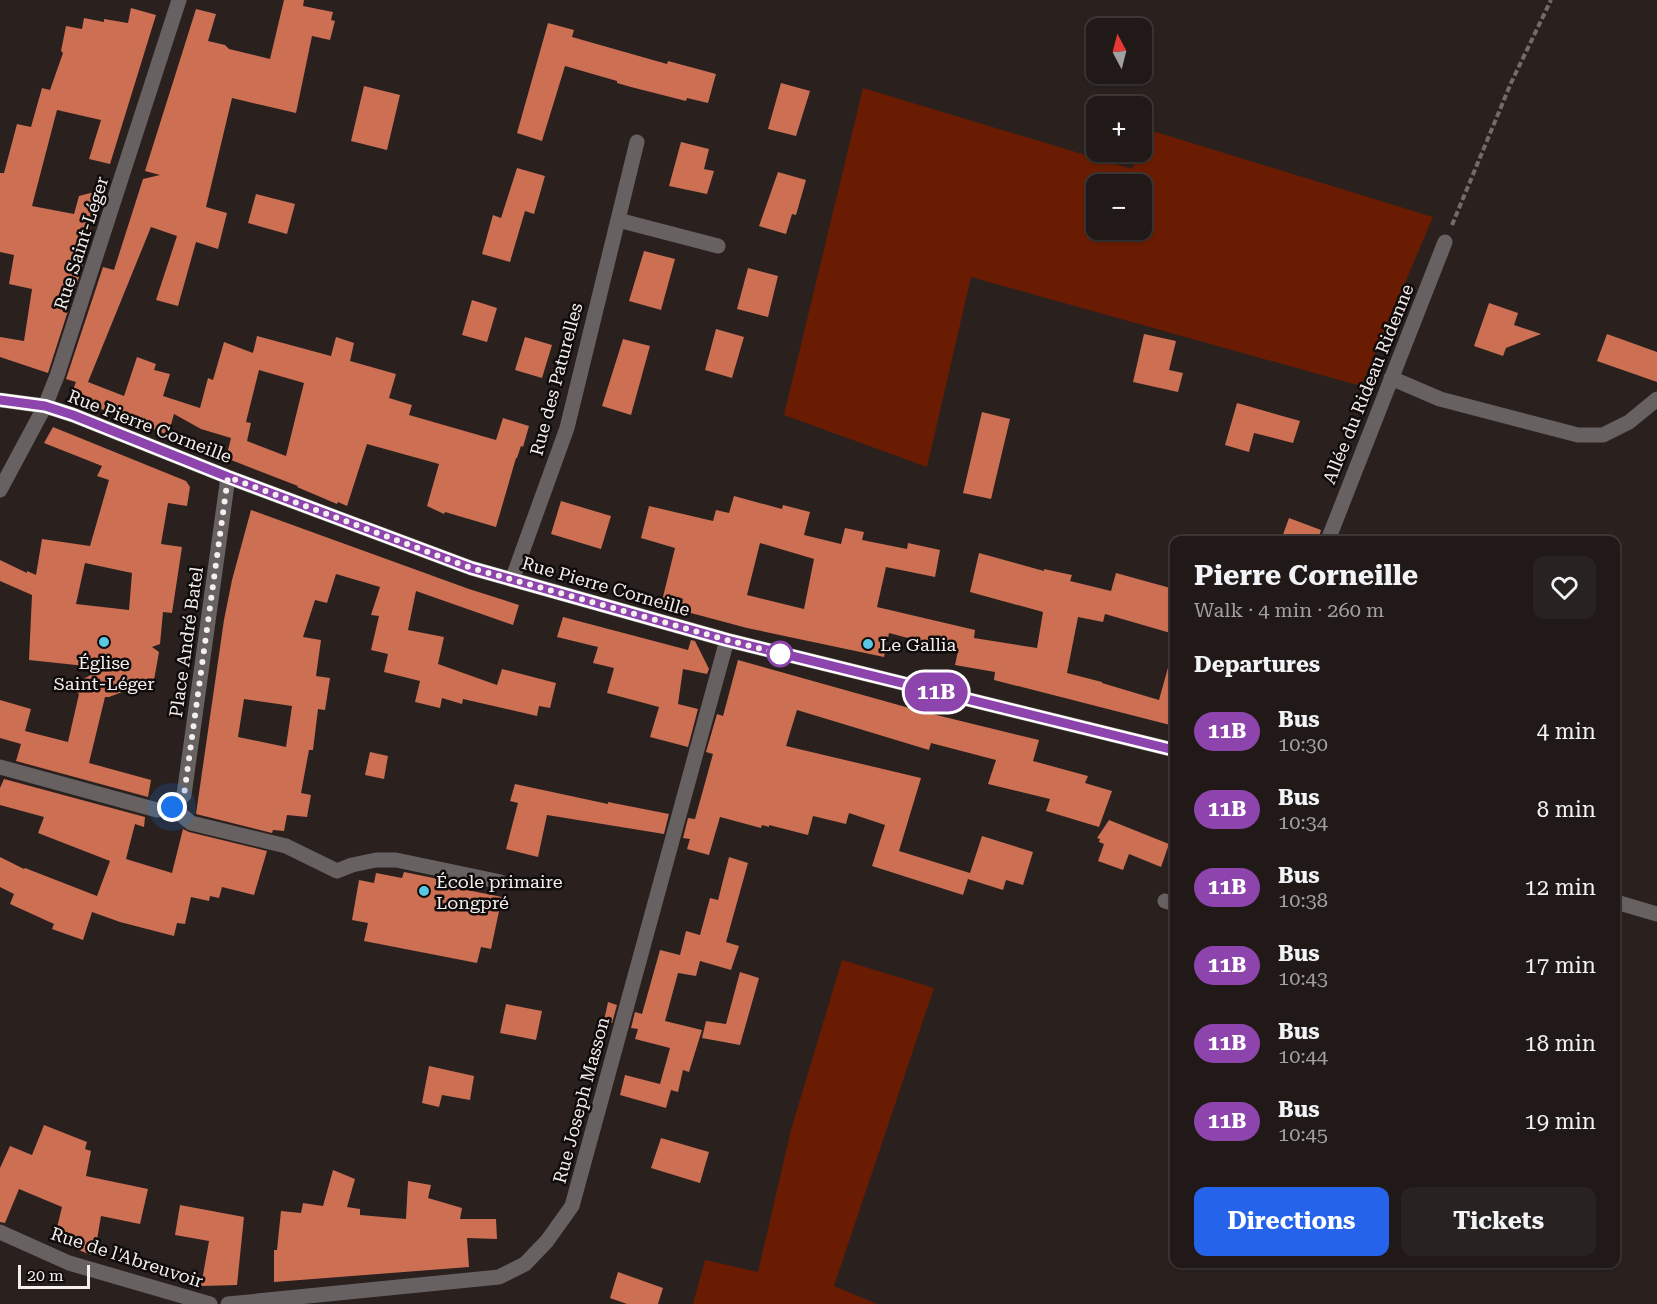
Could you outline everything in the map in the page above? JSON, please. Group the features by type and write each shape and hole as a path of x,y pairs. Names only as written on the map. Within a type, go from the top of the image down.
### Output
{"street":[{"name":"Rue Saint-Léger","path":"0,490 45,406 57,376 82,306 179,0"},
{"name":"Rue des Paturelles","path":"512,580 567,428 637,142"},
{"path":"618,220 718,246"},
{"name":"Allée du Rideau Ridenne","path":"1330,536 1445,242"},
{"path":"1391,378 1440,399 1578,435 1603,435 1629,422 1657,399"},
{"name":"Rue Pierre Corneille","path":"0,400 45,406 471,568 727,640 1170,749"},
{"name":"Place André Batel","path":"172,807 184,795 228,477"},
{"name":"Rue Joseph Masson","path":"228,1304 499,1277 525,1264 548,1241 572,1206 727,640"},
{"path":"0,767 157,810 172,807 191,823 286,846 338,871 352,865 376,860 396,860 501,882"},
{"path":"1620,903 1657,914"},
{"name":"Rue de l'Abreuvoir","path":"0,1232 69,1263 210,1304"}],"path":[{"path":"1445,242 1511,83 1551,0"}],"shaded area":[{"path":"863,88 1086,155 1086,162 1109,162 1132,169 1135,162 1152,162 1152,131 1433,217 1361,386 971,277 927,467 784,415"},
{"path":"842,960 934,988 834,1286 877,1304 693,1304 705,1260 758,1272 791,1130"}],"building":[{"path":"284,0 304,0 303,6 333,12 331,20 335,21 330,40 312,36 296,113 232,98 206,207 227,213 218,249 196,242 178,306 156,300 177,236 151,227 88,382 124,396 137,357 156,364 154,370 170,374 163,396 200,408 208,378 213,380 224,342 253,353 257,336 331,356 336,337 354,343 350,361 396,374 389,398 412,405 409,415 496,440 503,418 529,426 523,447 521,446 516,458 496,527 445,512 444,514 427,506 439,464 367,444 347,506 338,502 337,504 226,458 231,438 201,429 174,414 168,435 70,397 76,382 66,379 103,267 114,270 143,179 160,175 145,171 196,9 216,14 208,41 225,45 229,49 270,59","holes":["259,370 304,383 286,456 247,441 251,423 246,422"]},
{"path":"131,8 156,15 110,164 89,159 101,120 57,110 32,206 74,214 79,196 102,190 81,260 84,261 48,373 0,357 0,337 24,341 32,289 9,284 14,255 0,252 0,173 4,173 17,124 31,127 42,88 50,90 63,53 61,51 66,26 82,29 84,18 128,23"},
{"path":"548,23 574,30 572,37 667,64 668,61 716,74 708,103 687,98 686,101 631,87 565,66 542,141 517,133"},
{"path":"781,83 810,91 796,136 768,129"},
{"path":"364,86 400,95 387,150 351,141"},
{"path":"681,142 709,149 704,169 714,171 707,194 669,186"},
{"path":"517,168 545,176 534,214 525,211 510,262 482,254 493,215 501,218"},
{"path":"778,172 806,180 796,215 792,214 786,234 759,226"},
{"path":"256,194 295,204 287,234 248,223"},
{"path":"644,251 675,259 661,310 629,301"},
{"path":"748,268 778,276 768,317 737,309"},
{"path":"472,300 497,308 487,342 462,335"},
{"path":"1489,303 1518,313 1514,325 1541,334 1506,348 1503,356 1474,346"},
{"path":"716,329 744,337 732,378 705,370"},
{"path":"1144,334 1176,341 1169,370 1183,373 1178,392 1133,382"},
{"path":"1607,334 1657,352 1657,382 1597,361"},
{"path":"525,337 552,345 542,378 515,370"},
{"path":"623,339 650,346 631,415 602,406"},
{"path":"1237,403 1300,421 1293,443 1254,433 1249,452 1225,445"},
{"path":"982,412 1010,419 991,499 963,493"},
{"path":"53,427 186,481 190,487 187,506 168,503 161,544 182,547 172,613 163,612 160,644 152,647 159,652 154,680 105,697 89,763 151,780 148,797 16,761 21,744 0,738 0,700 31,709 25,731 68,742 79,694 70,686 104,668 29,660 32,595 0,581 0,560 36,575 42,539 90,546 109,480 97,476 102,466 44,443","holes":["85,563 132,573 129,610 76,604"]},
{"path":"734,496 782,509 783,505 810,512 804,535 841,544 845,528 864,532 862,540 907,549 908,543 940,550 935,577 886,567 877,607 975,630 974,638 1037,648 1043,612 970,592 979,553 1044,571 1044,569 1072,575 1070,581 1111,591 1116,573 1170,588 1170,633 1105,614 1103,622 1078,617 1067,673 1159,700 1170,664 1170,725 994,680 995,672 955,665 958,651 889,633 884,657 747,628 661,605 675,548 641,538 649,506 713,521 716,510 729,513","holes":["760,543 814,559 804,609 747,595"]},
{"path":"561,501 611,516 601,549 551,534"},
{"path":"251,510 519,605 513,625 416,591 408,630 444,637 438,664 497,685 502,669 556,683 550,708 539,706 537,716 463,699 462,704 442,698 440,708 415,702 420,681 384,672 388,654 371,650 379,616 371,615 380,587 336,574 327,603 315,600 303,637 321,640 316,676 330,678 325,710 318,709 313,750 309,750 301,793 311,795 307,817 287,815 284,831 273,830 272,833 196,814 224,620","holes":["244,699 292,706 286,747 238,737"]},
{"path":"1289,518 1321,530 1319,536 1282,536"},
{"path":"563,617 688,650 691,640 695,641 709,669 707,674 683,669 678,704 698,709 688,747 650,737 659,707 607,693 614,668 593,663 598,647 557,637"},
{"path":"738,660 920,711 1039,740 1033,761 1088,776 1085,783 1112,791 1099,827 1046,811 1050,799 988,784 996,760 931,743 929,750 797,710 786,746 921,778 899,851 970,873 982,836 1033,852 1023,885 1006,880 1003,890 968,879 963,895 872,866 885,825 849,813 846,824 813,816 808,835 769,825 769,827 762,825 761,828 720,817 709,855 687,849 690,839 683,838 688,818 695,819 713,754 706,752 717,714 723,716"},
{"path":"370,752 388,756 384,779 365,775"},
{"path":"4,779 145,817 144,827 135,824 126,859 172,873 183,829 267,851 254,895 222,887 219,898 210,896 209,901 191,897 185,924 177,923 174,936 92,912 83,940 52,929 54,924 10,904 14,894 0,887 0,857 24,869 97,896 110,861 38,833 44,817 0,805 0,788"},
{"path":"515,784 608,804 608,802 669,814 664,834 547,815 538,857 506,849 518,803 510,801"},
{"path":"1109,820 1169,844 1161,867 1129,854 1123,870 1098,861 1104,844 1097,838"},
{"path":"729,857 748,863 726,942 739,946 731,970 700,961 696,976 678,973 665,1021 702,1030 689,1072 683,1070 678,1092 671,1090 666,1108 620,1095 625,1075 660,1084 670,1048 635,1039 638,1029 631,1028 635,1012 642,1014 660,950 680,955 686,931 700,935 710,898 718,900"},
{"path":"404,872 458,883 457,888 502,897 491,949 481,947 477,963 364,941 368,923 352,920 359,880 374,883 376,873 402,878"},
{"path":"740,972 759,978 740,1045 702,1038 706,1021 726,1024"},
{"path":"608,1002 617,1005 612,1023 604,1021"},
{"path":"506,1004 542,1011 536,1040 500,1033"},
{"path":"429,1066 474,1076 470,1100 442,1095 439,1107 422,1103"},
{"path":"44,1125 87,1142 85,1149 91,1151 86,1176 148,1189 140,1224 101,1216 96,1245 91,1255 54,1240 62,1207 19,1189 5,1223 0,1222 0,1168 10,1146 32,1155"},
{"path":"661,1138 709,1152 700,1183 651,1168"},
{"path":"333,1170 355,1179 347,1207 360,1209 360,1215 406,1219 408,1181 431,1185 428,1198 462,1208 460,1219 496,1219 497,1239 467,1238 469,1267 274,1282 274,1250 277,1250 281,1211 301,1213 303,1203 323,1206"},
{"path":"180,1205 244,1217 237,1285 201,1286 209,1241 175,1235"},
{"path":"618,1272 663,1288 658,1304 627,1304 610,1298"}],"bus line":[{"name":"11B","path":"0,400 45,406 73,415 228,477 471,568 727,640 1170,749"}],"place":[{"name":"Église Saint-Léger","path":"104,642"},
{"name":"Le Gallia","path":"868,644"},
{"name":"École primaire Longpré","path":"424,891"}],"route":[{"path":"172,807 184,795 228,477 471,568 789,656 780,654"}]}
